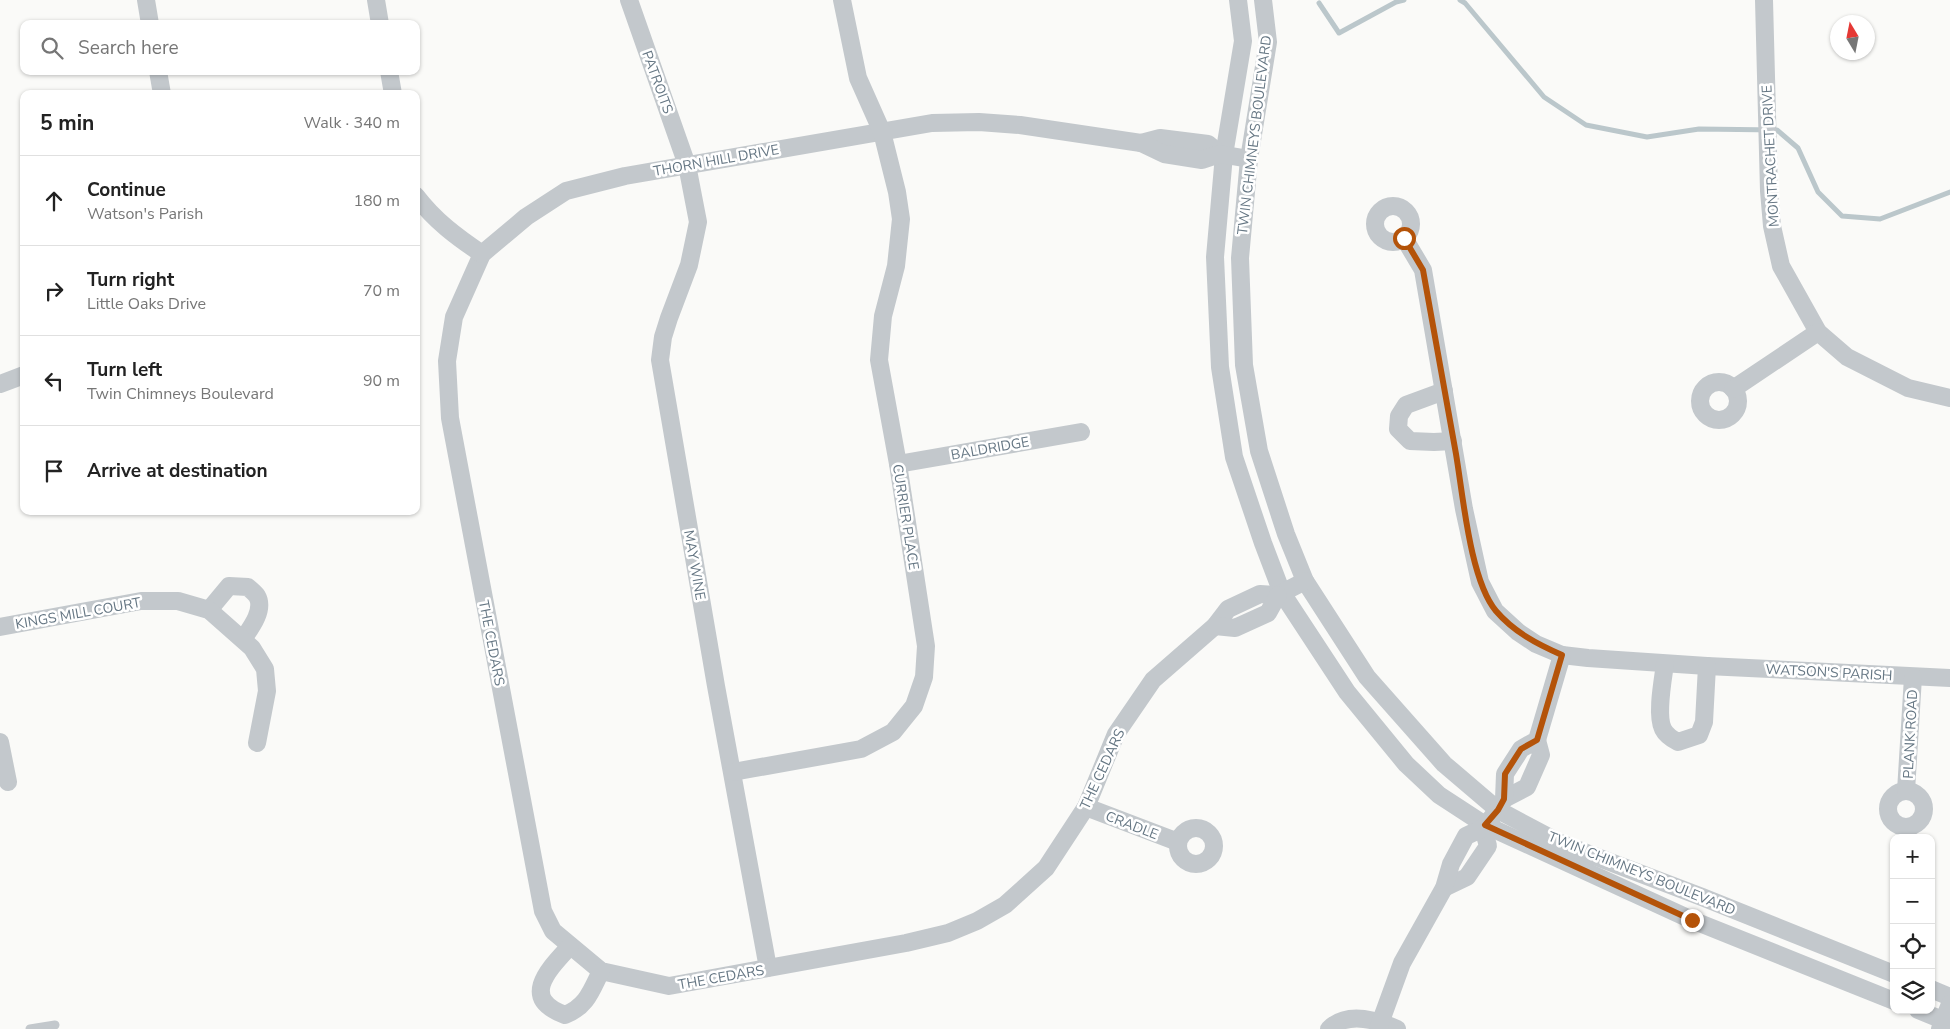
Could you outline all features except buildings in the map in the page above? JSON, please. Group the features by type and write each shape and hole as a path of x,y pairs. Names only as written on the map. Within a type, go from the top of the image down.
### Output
{"street":[{"path":"146,0 149,20"},
{"path":"376,0 379,20"},
{"name":"PATROITS","path":"629,0 687,165"},
{"name":"CURRIER PLACE","path":"733,772 861,749 892,732 914,706 924,677 926,646 898,464 878,360 883,316 896,266 901,219 897,192 882,132 858,78 842,0"},
{"name":"TWIN CHIMNEYS BOULEVARD","path":"1238,0 1243,41 1222,155 1215,257 1220,367 1234,457 1280,594 1347,692 1406,764 1439,795 1484,827 1692,920 1890,999"},
{"name":"TWIN CHIMNEYS BOULEVARD","path":"1263,0 1268,42 1249,159 1240,258 1244,365 1259,451 1286,534 1305,581 1367,677 1444,764 1501,804 1560,843 1702,896 1890,972"},
{"name":"MONTRACHET DRIVE","path":"1764,0 1769,191 1772,226 1781,266 1818,332 1848,357 1866,368 1908,388 1950,398"},
{"path":"159,75 161,90"},
{"path":"390,75 392,90"},
{"name":"THORN HILL DRIVE","path":"450,418 447,361 454,317 482,254 526,217 566,191 625,176 932,123 979,122 1020,125 1141,143 1160,138 1208,144 1222,155 1249,159"},
{"name":"MAY WINE","path":"687,165 698,222 690,265 665,331 660,360 712,667 768,968"},
{"path":"420,201 447,230 482,254"},
{"name":"WATSON'S PARISH","path":"1404,238 1423,270 1464,510 1480,582 1495,611 1518,632 1536,644 1562,655 1665,664 1950,678"},
{"path":"1733,389 1818,332"},
{"path":"0,384 20,376"},
{"path":"1444,391 1406,405 1399,416 1398,429 1410,441 1453,441"},
{"name":"THE CEDARS","path":"450,418 543,911 553,931 601,971 670,986 906,943 948,932 977,921 1004,904 1046,868 1086,807 1116,734 1154,680 1215,626 1228,609 1260,594 1280,594 1305,581"},
{"name":"BALDRIDGE","path":"898,464 1081,432"},
{"path":"209,610 228,586 248,587 258,597 259,609 253,624 243,640"},
{"name":"KINGS MILL COURT","path":"0,627 141,602 178,601 209,610 252,648 265,669 267,690 257,743"},
{"path":"1378,1026 1402,963 1444,888 1450,864 1466,836 1484,827 1501,804 1527,787 1541,755 1537,740 1562,655"},
{"path":"1665,664 1660,703 1662,728 1671,739 1678,742 1699,735 1704,722 1708,666"},
{"name":"PLANK ROAD","path":"1906,791 1913,677"},
{"path":"1501,804 1505,774 1521,749 1537,740"},
{"path":"0,742 8,782"},
{"name":"CRADLE","path":"1086,807 1178,842"},
{"path":"570,946 542,980 543,1001 551,1010 565,1015 576,1010 588,998 601,971"},
{"path":"1935,990 1950,996"},
{"path":"1925,1014 1944,1024 1950,1004"},
{"path":"1329,1029 1333,1025 1346,1020 1366,1018 1378,1026 1397,1029"}],"lane":[{"path":"30,1029 55,1025"}],"waterway":[{"path":"1319,3 1339,33 1396,2 1404,0"},
{"path":"1460,0 1465,3 1544,97 1586,125 1647,137 1699,129 1777,130 1798,148 1818,192 1842,216 1880,219 1950,192"}],"route":[{"path":"1404,238 1423,270 1464,510 1480,582 1495,611 1518,632 1536,644 1562,655 1537,740 1521,749 1505,774 1504,799 1498,810 1485,825 1692,920"}]}
